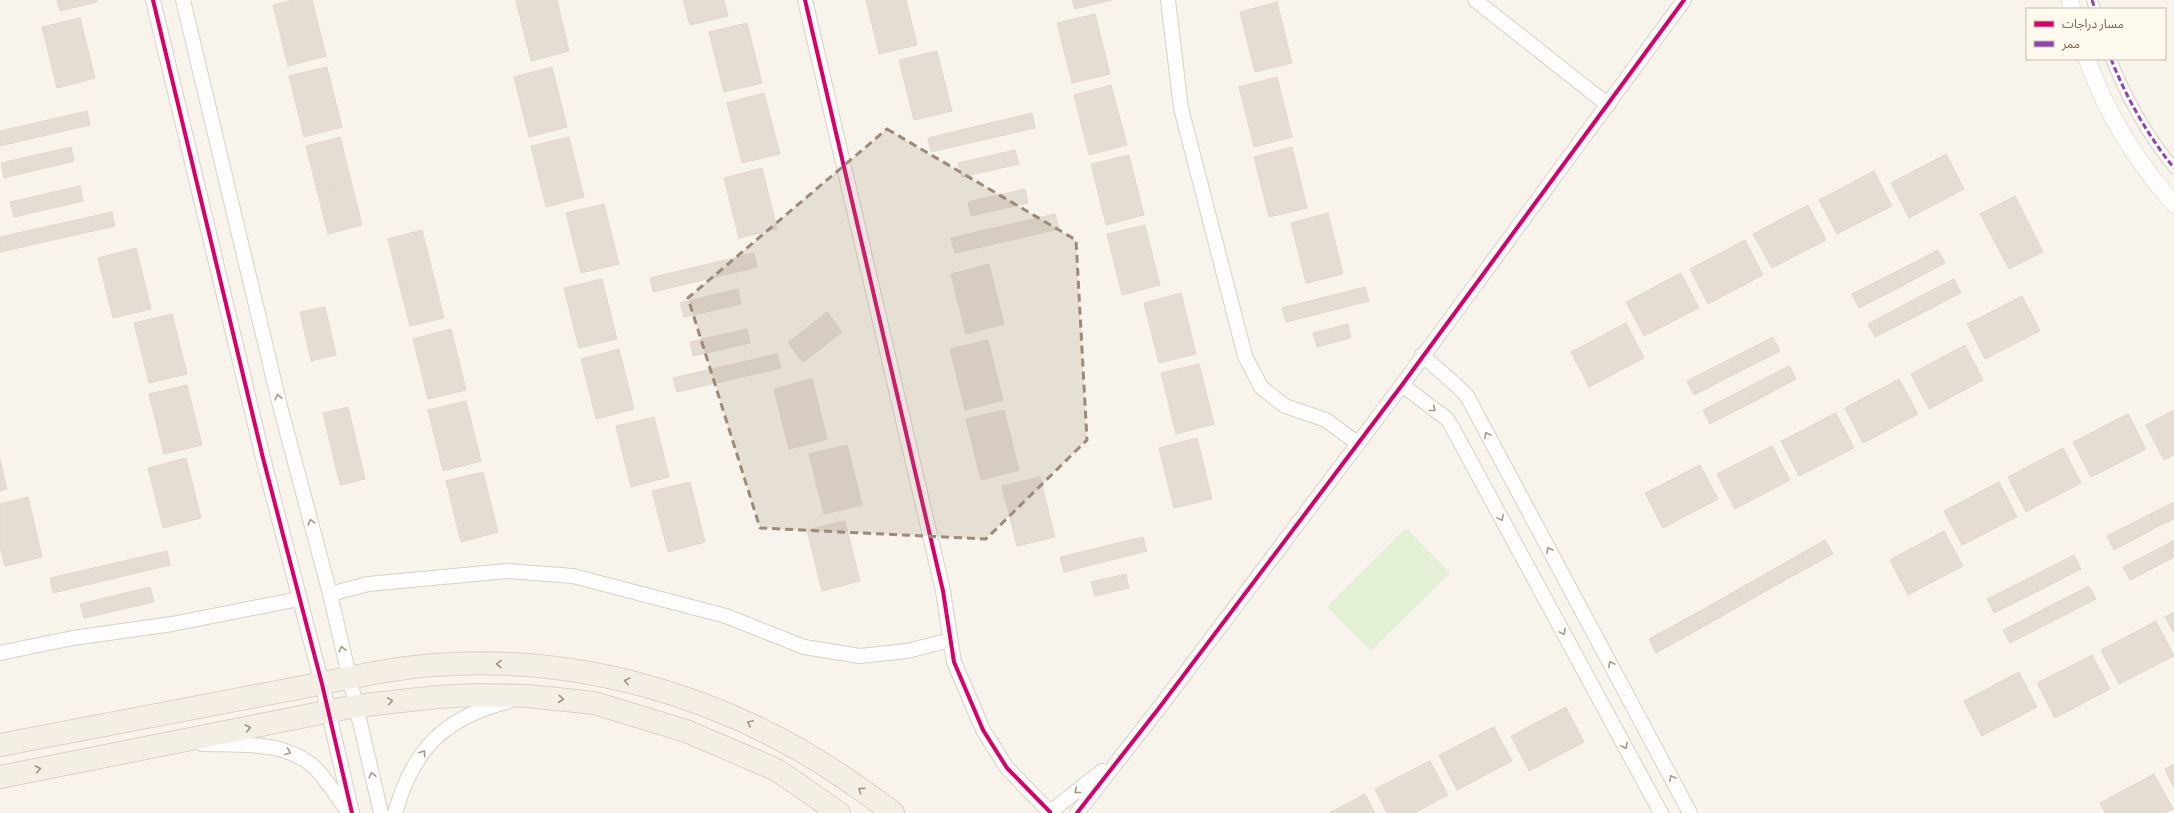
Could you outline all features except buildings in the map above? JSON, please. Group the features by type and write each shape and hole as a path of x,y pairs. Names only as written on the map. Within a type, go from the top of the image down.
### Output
{"main road":[{"path":"0,745 322,684 393,669 436,665 484,664 537,666 585,671 633,682 676,694 718,709 769,732 813,757 892,813"},
{"path":"0,777 356,706 437,697 476,695 528,696 594,703 686,731 777,770 839,813"}],"street":[{"path":"153,0 255,428 329,712 351,813"},
{"path":"184,0 280,406 330,594 381,813"},
{"path":"805,0 942,591 954,662 983,730 1008,768 1050,813 1118,758"},
{"path":"1168,0 1181,108 1245,356 1262,387 1285,406 1326,420 1356,443"},
{"path":"1475,0 1608,105"},
{"path":"1076,813 1159,708 1356,443 1402,385 1422,355 1608,105 1684,0"},
{"path":"2087,60 2106,105 2127,144 2150,176 2174,204"},
{"path":"2111,60 2118,77 2140,117 2174,168"},
{"path":"1422,355 1458,386 1467,396 1690,813"},
{"path":"1402,385 1447,419 1452,427 1661,813"},
{"path":"330,594 368,584 507,571 573,576 726,616 804,647 839,653 860,656 907,651 950,640"},
{"path":"0,653 73,638 172,624 299,599"},
{"path":"395,813 402,789 416,763 430,743 445,729 467,715 528,696"},
{"path":"166,744 248,745 270,747 286,751 304,759 318,771 351,813"}],"highlighted area":[{"path":"887,129 1076,240 1087,440 986,539 760,528 688,298"}],"green space":[{"path":"1406,528 1450,573 1371,651 1327,606"}],"marked path":[{"path":"2092,0 2095,8"},
{"path":"2111,60 2138,116 2155,143 2174,168"}],"cycle path":[{"path":"153,0 263,458 322,684 352,813"},
{"path":"805,0 943,591 954,662 983,730 1007,768 1050,812"},
{"path":"1077,813 1159,708 1402,385 1684,0"}]}
